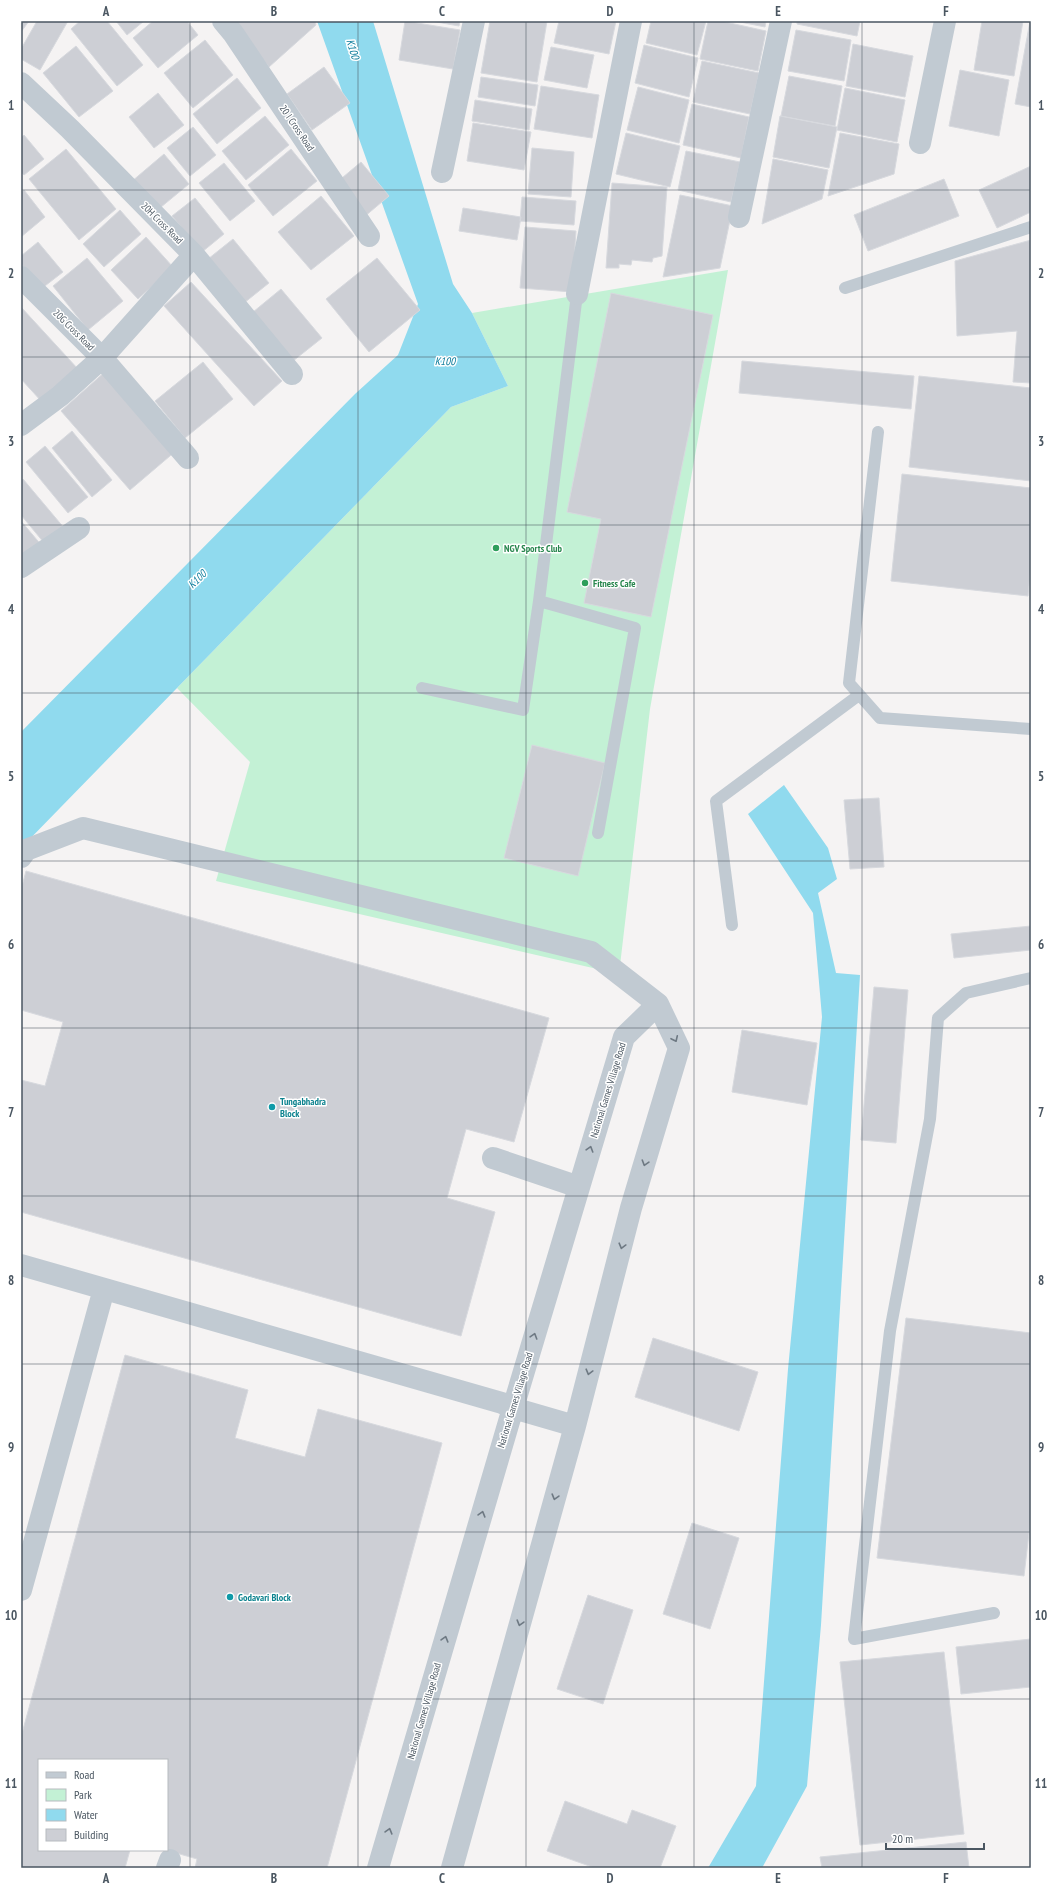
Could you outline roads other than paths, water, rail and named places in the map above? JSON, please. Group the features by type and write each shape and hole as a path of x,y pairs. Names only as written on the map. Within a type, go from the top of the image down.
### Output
{"street":[{"name":"20 I Cross Road","path":"223,21 237,39 369,236"},
{"path":"442,172 474,21"},
{"path":"577,294 631,21"},
{"path":"739,217 781,21"},
{"path":"920,143 945,21"},
{"name":"20H Cross Road","path":"21,83 70,129 194,255 292,374"},
{"path":"188,458 102,358 194,255"},
{"name":"20G Cross Road","path":"21,277 102,358 60,396 21,425"},
{"path":"21,567 80,528"},
{"path":"21,857 26,850 83,828 591,952 658,1004 679,1048 632,1208 575,1426 452,1868"},
{"name":"National Games Village Road","path":"378,1868 624,1037 658,1004"},
{"path":"493,1158 579,1187"},
{"path":"21,1265 502,1403 513,1408 575,1426"},
{"path":"21,1590 104,1289"}],"lane":[{"path":"845,288 1031,227"},
{"path":"422,688 522,710 539,601 577,294"},
{"path":"878,432 849,683 880,718 1031,729 1031,726"},
{"path":"539,601 636,628 598,833"},
{"path":"732,925 716,801 859,695"},
{"path":"994,1613 854,1639 890,1332 930,1119 938,1018 966,993 1031,978"}],"water":[{"name":"K100","path":"317,21 373,21 453,284 472,313 508,386 451,407 21,848 21,732 355,394 398,355 418,304"},
{"path":"784,785 828,848 837,879 818,893 836,973 860,975 821,1625 807,1786 762,1868 708,1868 756,1786 788,1369 822,1017 813,913 748,814"}],"place":[{"name":"NGV Sports Club","path":"496,548"},
{"name":"Fitness Cafe","path":"585,583"},
{"name":"Tungabhadra Block","path":"272,1107"},
{"name":"Godavari Block","path":"230,1597"}]}
